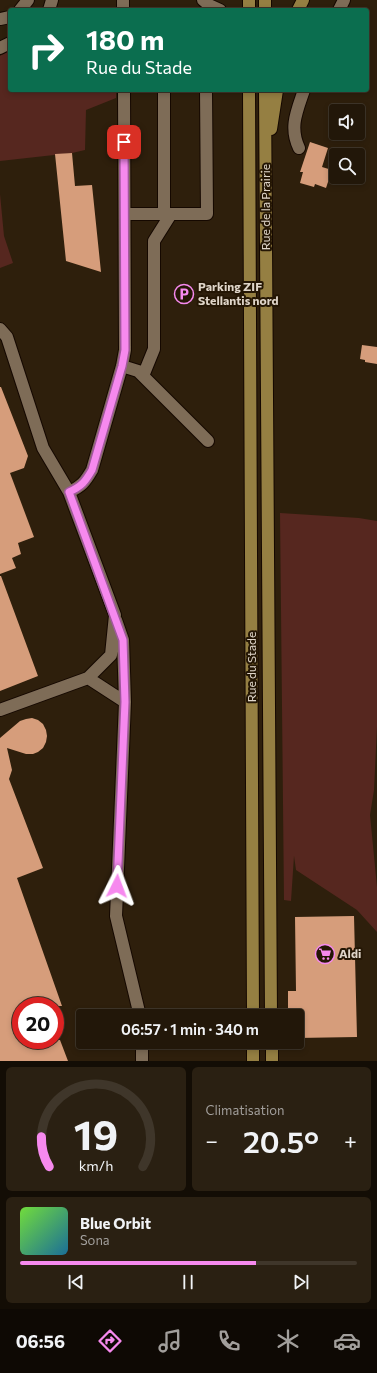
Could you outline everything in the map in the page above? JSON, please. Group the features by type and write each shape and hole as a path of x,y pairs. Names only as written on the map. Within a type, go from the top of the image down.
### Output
{"main road":[{"name":"Rue de la Prairie","path":"249,92 251,318"},
{"name":"Rue de la Prairie","path":"265,92 266,323"},
{"path":"266,164 277,92"},
{"name":"Rue du Stade","path":"251,318 253,1009"},
{"name":"Rue du Stade","path":"266,323 271,1009"},
{"path":"253,1049 253,1061"},
{"path":"272,1049 272,1061"}],"street":[{"path":"22,8 28,0"},
{"path":"203,0 216,8"},
{"path":"69,492 79,488 85,482 92,470 122,366 125,350 124,92"},
{"path":"143,376 154,349 154,242 168,214 164,92"},
{"path":"125,214 207,214 206,92"},
{"path":"300,148 295,136 294,120 303,92"},
{"path":"0,329 7,336 43,448 69,492 123,640 125,702 116,916 138,1009"},
{"path":"122,366 138,371 208,441"},
{"path":"0,710 88,678 110,655 115,615"},
{"path":"88,678 125,702"},
{"path":"142,1049 142,1061"}],"shaded area":[{"path":"8,51 8,92 116,92 116,98 86,110 85,150 72,153 0,161 0,56"},
{"path":"0,194 4,236 13,263 0,268"},
{"path":"280,513 359,518 377,521 377,727 374,790 370,815 377,887 377,932 357,910 296,870 294,856 291,901 284,900"}],"building":[{"path":"310,142 328,148 322,167 329,169 329,179 326,188 315,184 314,187 300,183 303,172 300,172"},
{"path":"72,153 75,186 92,185 101,272 66,261 55,154"},
{"path":"362,345 377,347 377,364 365,362 365,360 360,359"},
{"path":"0,387 28,456 24,468 10,473 34,537 18,543 21,554 12,558 16,568 0,574"},
{"path":"0,576 38,676 0,691"},
{"path":"32,718 43,724 47,736 46,742 43,748 33,754 26,754 7,748 12,770 9,779 43,868 17,878 59,997 12,997 12,1049 63,1049 68,1061 0,1061 0,738 20,721"},
{"name":"Aldi","path":"354,916 357,1037 304,1038 304,1009 288,1009 288,991 296,991 295,917"}],"place":[{"name":"Parking ZIF Stellantis nord","path":"184,294"},
{"name":"Aldi","path":"325,954"}],"route":[{"path":"117,886 125,702 123,640 69,492 79,488 85,482 92,470 102,431 122,366 125,350 124,142"}]}
